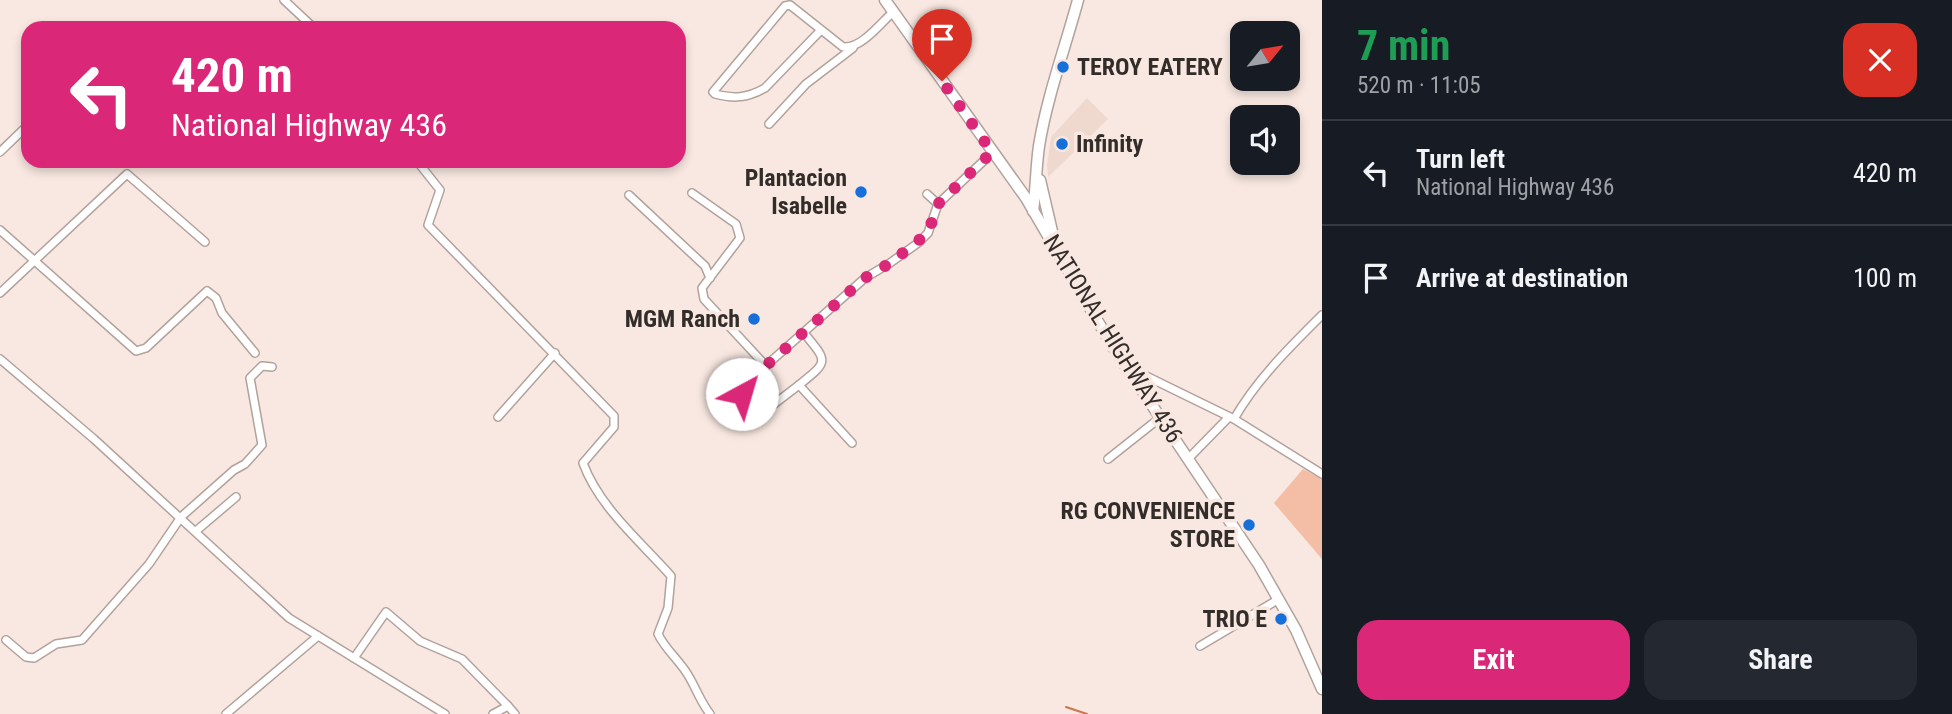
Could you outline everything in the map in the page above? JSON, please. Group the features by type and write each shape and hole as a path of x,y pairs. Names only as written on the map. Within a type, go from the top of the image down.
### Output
{"main road":[{"name":"NATIONAL HIGHWAY 436","path":"885,0 1017,185 1133,378 1253,555 1279,599 1322,688"},
{"path":"1033,211 1039,147 1078,0"},
{"path":"1017,185 1028,184 1038,176"},
{"path":"1038,176 1058,252"}],"street":[{"path":"284,0 306,21"},
{"path":"821,30 765,88 754,95 734,99 713,92 785,6 790,5 843,47 856,45"},
{"path":"769,124 806,84 893,12"},
{"path":"0,152 21,132"},
{"path":"804,333 822,355 819,369 765,411 755,408 742,394 743,386 865,278 890,263 928,233 938,204 992,152"},
{"path":"423,168 440,190 428,225 614,416 614,427 583,463 588,477 616,516 671,576 668,608 658,634 688,675 698,698 710,714"},
{"path":"0,293 127,174 205,242"},
{"path":"692,193 736,225 740,232 740,239 702,288 704,299 766,366"},
{"path":"926,194 938,204"},
{"path":"629,195 705,266 710,278"},
{"path":"0,230 136,351 146,348 207,291 216,298 222,313 255,353"},
{"path":"1188,459 1231,418 1280,357 1322,315"},
{"path":"498,417 555,353"},
{"path":"0,359 196,530 289,618 445,714"},
{"path":"6,640 26,657 34,658 56,644 82,640 149,564 181,517 234,470 245,464 262,445 250,378 262,366 272,367"},
{"path":"1133,378 1146,376 1231,418 1322,474"},
{"path":"799,385 852,443"},
{"path":"1108,459 1161,417"},
{"path":"196,530 236,497"},
{"path":"1200,646 1279,599"},
{"path":"354,659 386,612 420,641 462,659 515,714"},
{"path":"226,714 317,636"},
{"path":"493,714 508,706"}],"shaded area":[{"path":"1087,98 1108,119 1048,177 1051,137"},
{"path":"1303,469 1322,479 1322,559 1274,503"}],"waterway":[{"path":"1066,707 1087,714"}],"place":[{"name":"TEROY EATERY","path":"1063,67"},
{"name":"Infinity","path":"1062,144"},
{"name":"Plantacion Isabelle","path":"861,192"},
{"name":"MGM Ranch","path":"754,319"},
{"name":"RG CONVENIENCE STORE","path":"1249,525"},
{"name":"TRIO E","path":"1281,619"}],"route":[{"path":"742,394 743,386 865,278 918,243 928,233 938,204 992,152 942,81"}]}
